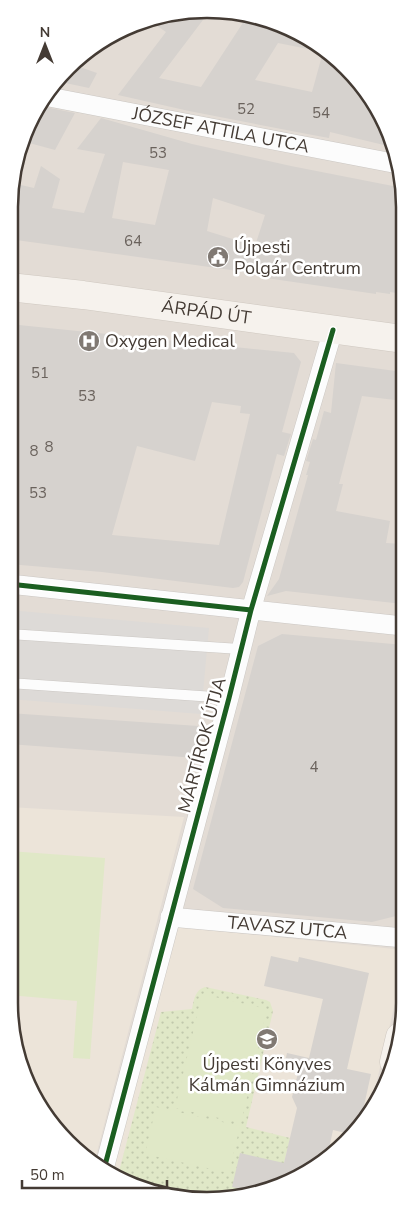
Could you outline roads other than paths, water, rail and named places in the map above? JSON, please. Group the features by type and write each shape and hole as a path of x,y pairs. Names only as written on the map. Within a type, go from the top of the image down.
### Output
{"main road":[{"name":"ÁRPÁD ÚT","path":"18,288 83,295 396,338"}],"street":[{"name":"JÓZSEF ATTILA UTCA","path":"52,97 390,162"},
{"name":"MÁRTÍROK ÚTJA","path":"105,1163 229,698 240,649 333,330"},
{"path":"18,585 396,625"},
{"name":"TAVASZ UTCA","path":"170,917 396,937"}],"lane":[{"path":"18,635 240,649"},
{"path":"18,684 229,698"}],"place":[{"name":"Újpesti Polgár Centrum","path":"218,257"},
{"name":"Oxygen Medical","path":"89,341"},
{"name":"Újpesti Könyves Kálmán Gimnázium","path":"267,1039"}]}
